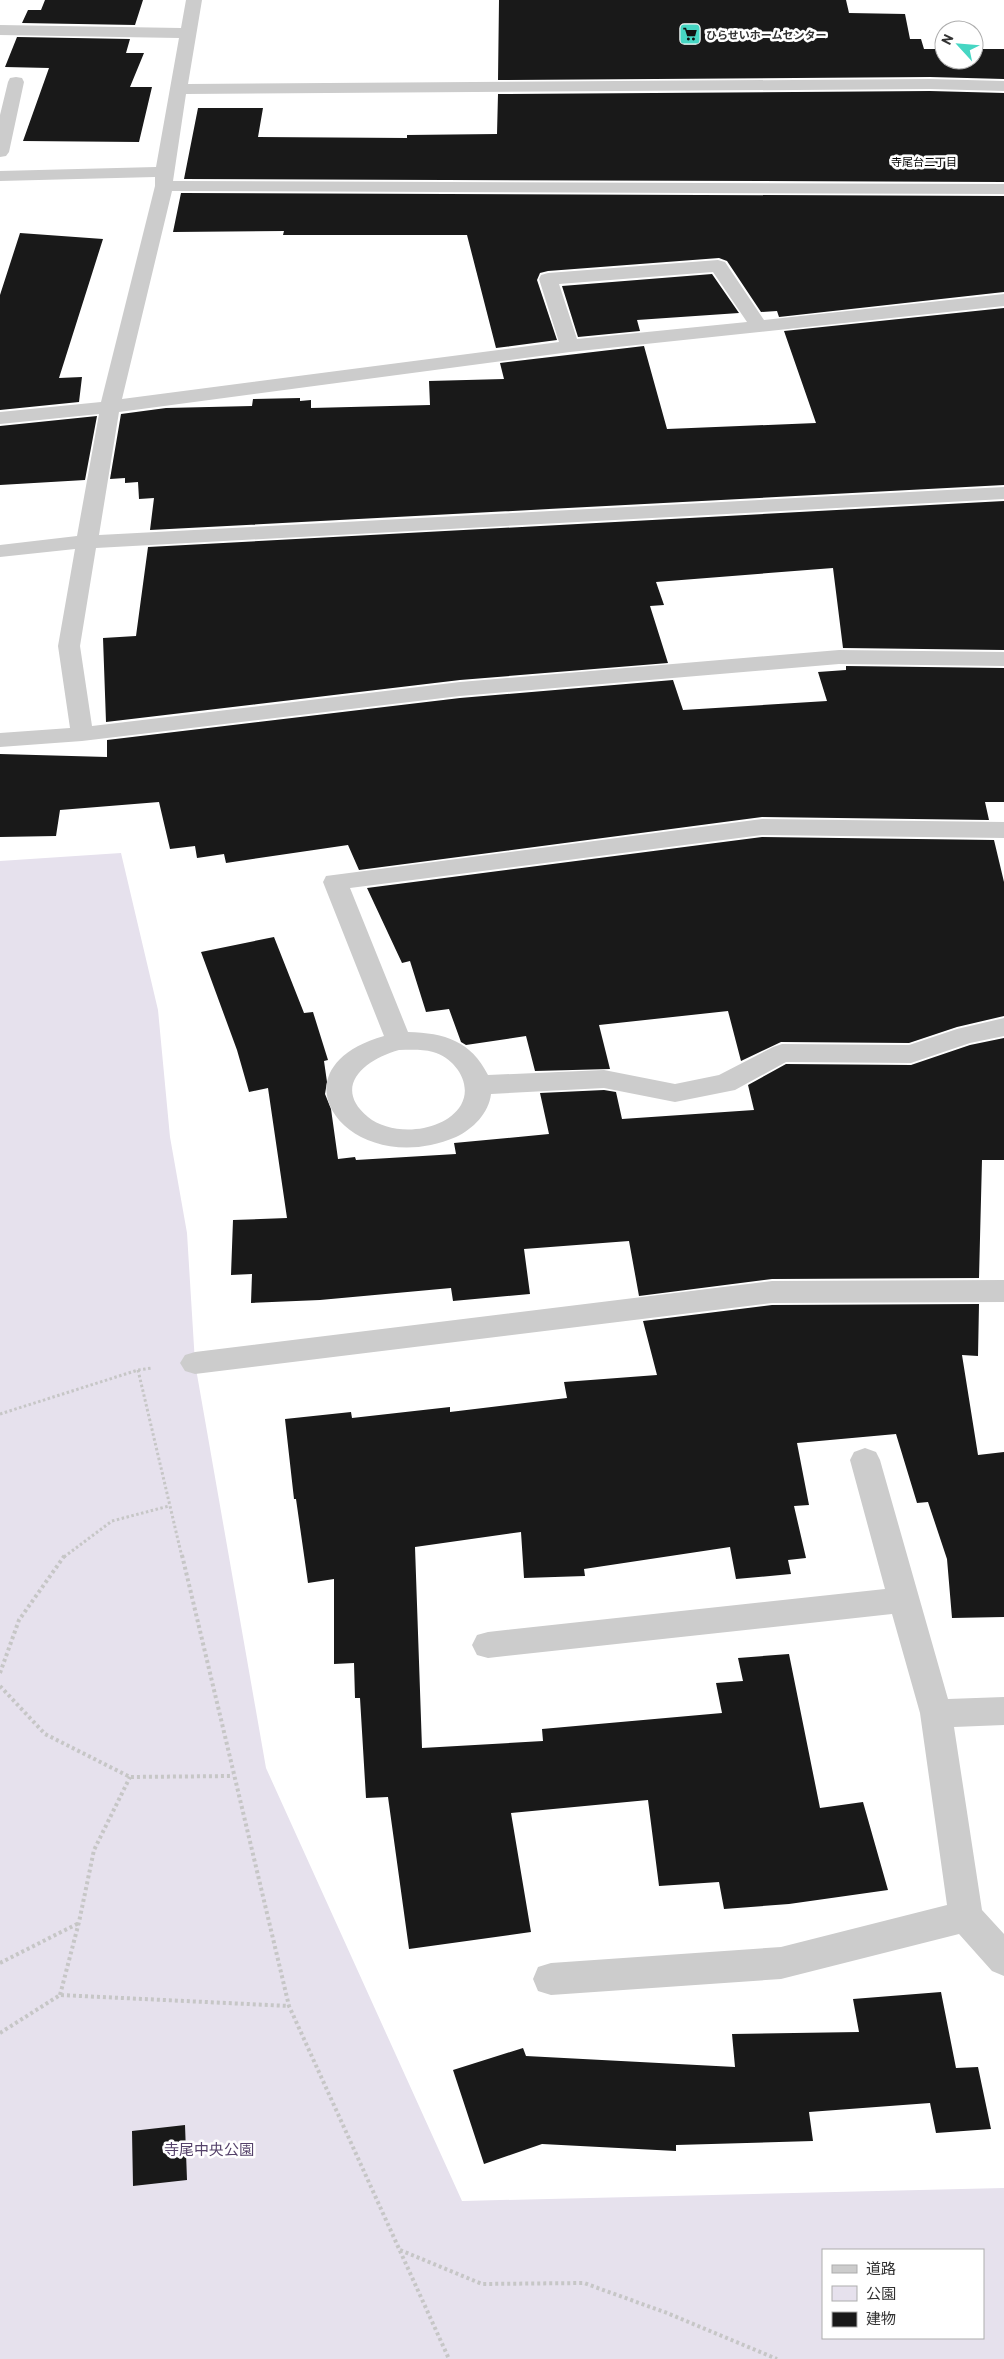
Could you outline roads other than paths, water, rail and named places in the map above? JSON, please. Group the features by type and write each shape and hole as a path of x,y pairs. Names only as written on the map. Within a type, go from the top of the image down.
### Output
{"street":[{"path":"82,734 69,646 85,542 110,407 164,179 194,0"},
{"path":"0,30 188,33"},
{"path":"0,152 16,82"},
{"path":"178,89 930,84 1004,86"},
{"path":"0,176 1004,189"},
{"path":"570,346 548,279 718,266 760,327"},
{"path":"0,418 110,407 570,346 1004,300"},
{"path":"0,551 85,542 408,523 1004,493"},
{"path":"0,740 82,734 460,689 829,658 1004,659"},
{"path":"399,1041 335,882 762,827 1004,830"},
{"path":"480,1085 604,1080 676,1092 726,1083 782,1053 911,1054 966,1035 1004,1026"},
{"path":"399,1041 422,1041 443,1046 462,1056 474,1070 480,1085 476,1103 465,1118 446,1131 423,1138 397,1139 373,1133 354,1122 342,1107 338,1090 343,1072 356,1058 376,1047 399,1041"},
{"path":"195,1363 772,1292 1004,1292"},
{"path":"865,1460 936,1713 966,1916 1004,1960"},
{"path":"488,1645 904,1600"},
{"path":"936,1713 1004,1711"},
{"path":"551,1979 781,1963 966,1916"}],"place":[{"name":"ひらせいホームセンター","path":"690,34"}],"district":[{"name":"寺尾台二丁目","path":"924,161"}],"park label":[{"name":"寺尾中央公園","path":"209,2149"}]}
